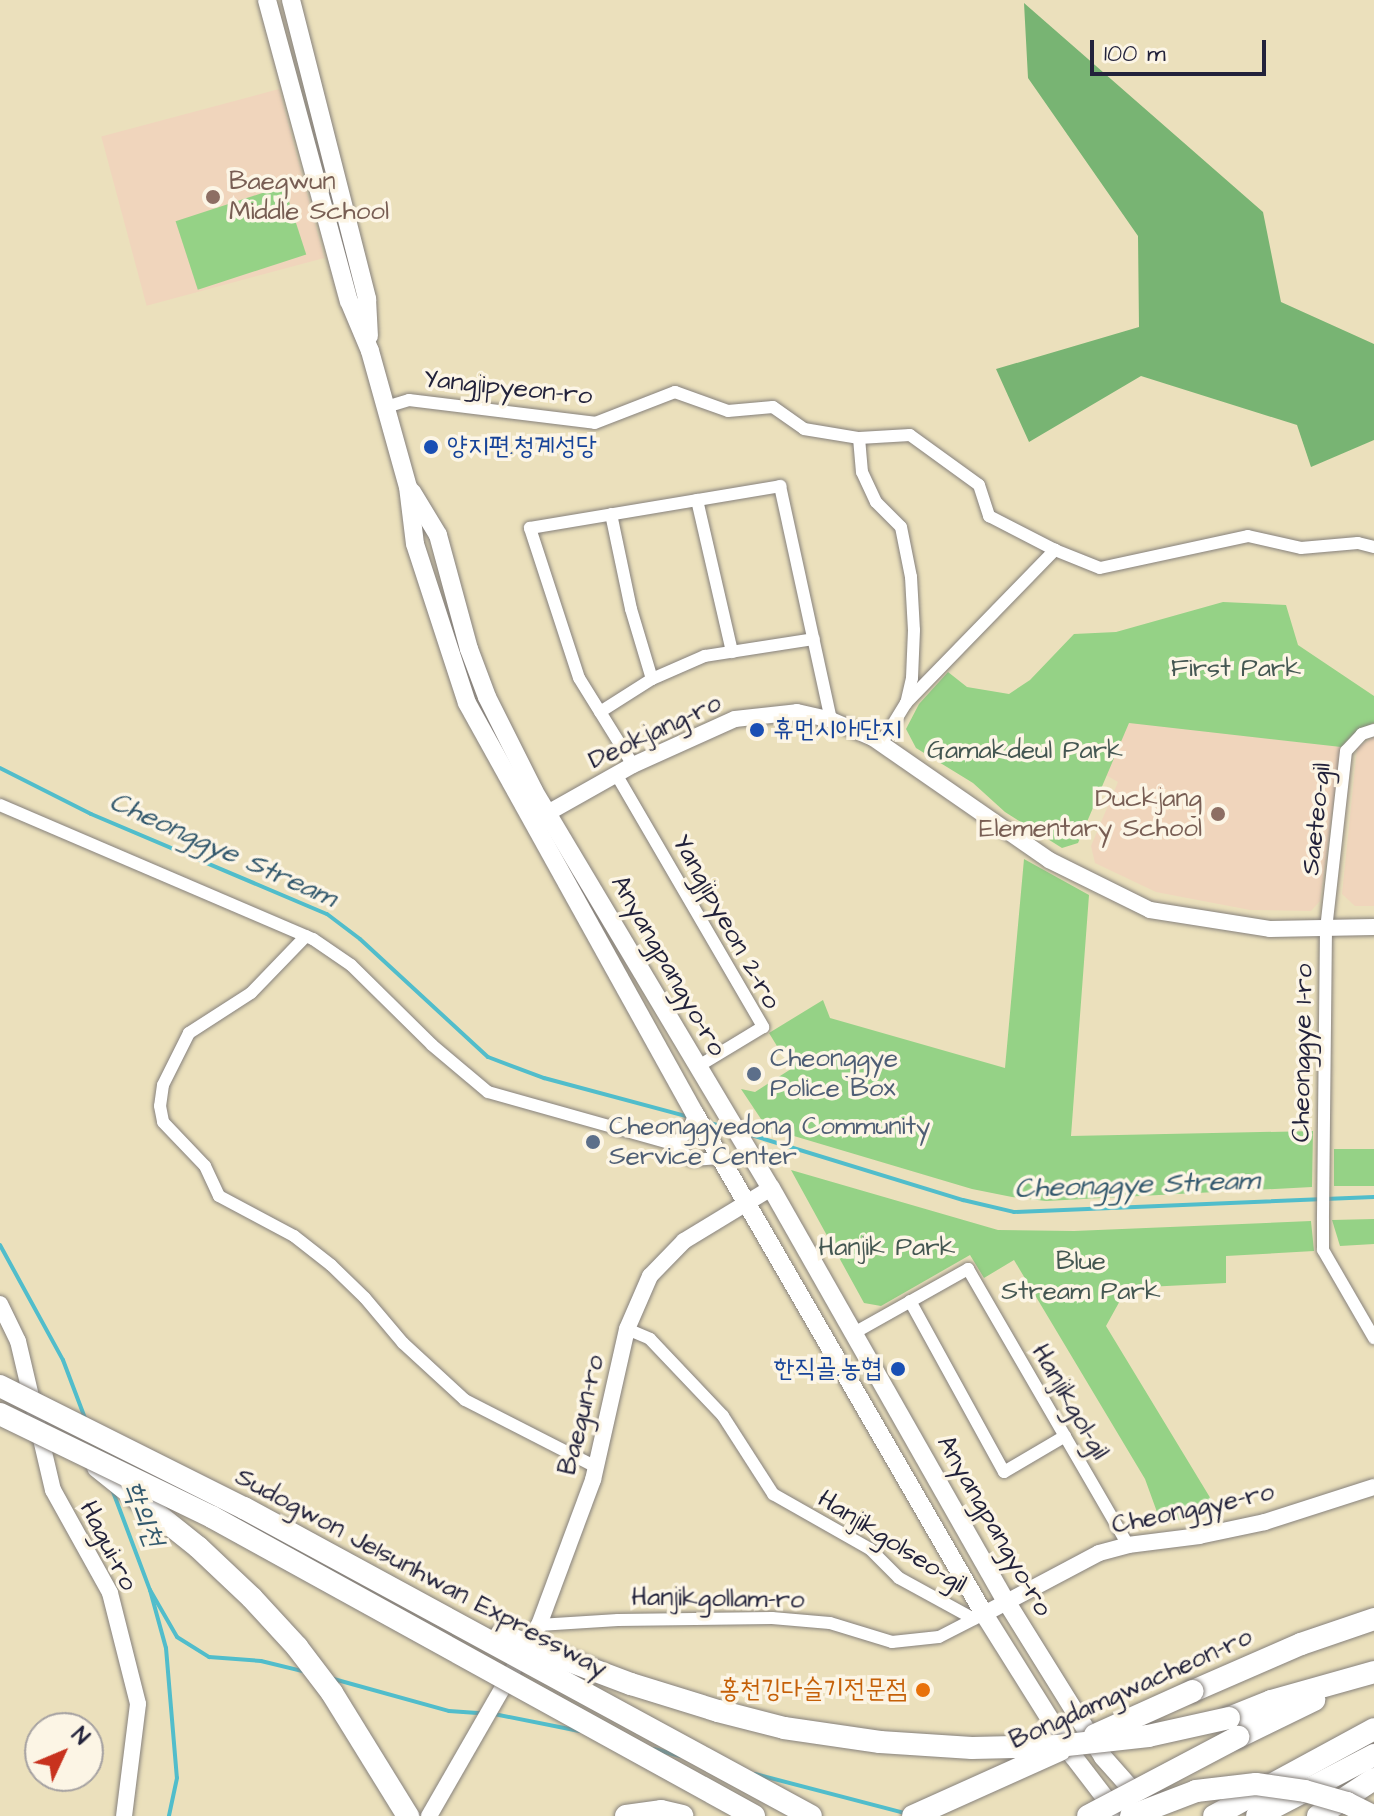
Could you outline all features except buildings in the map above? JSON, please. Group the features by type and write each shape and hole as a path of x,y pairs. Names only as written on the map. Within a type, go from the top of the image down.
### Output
{"highway":[{"name":"Sudogwon Je1sunhwan Expressway","path":"0,1386 244,1508 811,1816"},
{"name":"Sudogwon Je1sunhwan Expressway","path":"0,1414 212,1517 754,1816"},
{"path":"76,1450 198,1547 252,1598 332,1693 407,1814"},
{"path":"419,1604 631,1684 784,1728 880,1742 972,1748 1058,1746 1233,1727"},
{"name":"Bongdamgwacheon-ro","path":"913,1816 1301,1644 1374,1619"},
{"path":"1088,1816 1233,1727 1368,1674"},
{"path":"1214,1816 1374,1729"},
{"path":"1257,1816 1374,1755"},
{"path":"1318,1816 1374,1779"},
{"path":"1131,1816 1196,1791 1256,1784 1305,1791 1347,1803 1373,1816"},
{"path":"626,1816 661,1811 682,1816"}],"main road":[{"name":"Anyangpangyo-ro","path":"267,0 349,301 370,351 408,487 415,544 467,703 771,1188 1006,1601 1103,1757 1156,1816"},
{"name":"Anyangpangyo-ro","path":"291,0 367,299 370,351"},
{"name":"Anyangpangyo-ro","path":"540,817 676,1082 979,1616 1073,1756 1119,1816"}],"street":[{"name":"Yangjipyeon-ro","path":"386,407 409,400 595,423 675,392 728,411 773,407 804,429 859,438 910,435 979,485 989,516 1055,550 1100,568 1248,536 1301,548 1358,543 1374,547"},
{"path":"859,438 862,472 876,502 901,527 911,577 914,630 912,678 906,703"},
{"path":"633,765 579,678 530,528 780,486 831,720"},
{"path":"697,500 732,652"},
{"path":"611,514 631,609 652,679"},
{"path":"881,744 906,703 1055,550"},
{"path":"600,712 652,679 705,656 814,639"},
{"name":"Deokjang-ro","path":"540,817 633,765 735,719 797,712 831,720 881,744 1049,860 1150,910 1270,929 1374,927"},
{"name":"Saeteo-gil","path":"1326,928 1346,751 1362,734 1374,730"},
{"name":"Yangjipyeon 2-ro","path":"616,774 763,1027 697,1067"},
{"path":"0,805 306,936 351,965 432,1045 488,1092 673,1144 692,1160 719,1156"},
{"name":"Cheonggye 1-ro","path":"1326,928 1323,1250 1374,1338"},
{"path":"306,936 251,993 189,1033 163,1085 160,1106 163,1122 205,1166 219,1196 294,1236 331,1265 365,1298 403,1343 456,1392 490,1416 596,1467"},
{"path":"673,1144 686,1134 695,1114"},
{"name":"Baegun-ro","path":"429,1816 539,1625 596,1467 627,1329 650,1276 684,1241 771,1188"},
{"name":"Hanjikgol-gil","path":"854,1333 968,1269 1128,1545"},
{"path":"910,1301 1004,1472 1065,1436"},
{"name":"Hagui-ro","path":"0,1304 18,1341 53,1490 110,1593 138,1704 124,1816"},
{"name":"Hanjikgolseo-gil","path":"627,1329 650,1339 723,1416 773,1494 870,1549 899,1578 979,1616"},
{"name":"Cheonggye-ro","path":"979,1616 1099,1553 1128,1545 1199,1536 1265,1522 1374,1487"},
{"name":"Hanjikgollam-ro","path":"539,1625 618,1620 772,1618 830,1623 892,1642 939,1637 979,1616"}],"shaded area":[{"name":"Baegwun Middle School","path":"279,89 324,258 147,306 101,137"},
{"name":"Duckjang Elementary School","path":"1129,722 1341,747 1320,901 1311,911 1250,910 1156,892 1095,863 1091,846 1118,782 1106,775"},
{"path":"1374,737 1374,906 1355,906 1342,894 1357,748"}],"green space":[{"path":"1024,3 1263,212 1281,302 1374,344 1374,440 1311,467 1297,425 1141,376 1029,442 996,369 1139,327 1138,236 1028,78"},
{"path":"284,186 306,254 198,290 176,221"},
{"name":"First Park","path":"1223,602 1286,605 1298,645 1374,696 1374,723 1359,729 1341,747 1129,723 1078,843 1062,848 1005,812 973,783 916,748 906,729 919,704 948,672 967,687 1009,694 1030,680 1074,634 1116,632"},
{"path":"1024,859 1089,895 1071,1136 1313,1131 1312,1187 1046,1201 972,1189 767,1128 741,1089 755,1092 791,1069 769,1033 823,1000 830,1018 1005,1068"},
{"path":"1334,1149 1374,1149 1374,1186 1334,1186"},
{"name":"Blue Stream Park","path":"791,1170 998,1230 1074,1231 1311,1221 1314,1251 1226,1256 1226,1283 1127,1288 1106,1326 1220,1514 1161,1523 1145,1479 1014,1260 984,1278 970,1255 881,1306 864,1303"},
{"path":"1374,1219 1374,1244 1340,1246 1332,1220"}],"waterway":[{"name":"Cheonggye Stream","path":"0,768 91,814 327,914 360,939 488,1057 544,1078 690,1117"},
{"name":"Cheonggye Stream","path":"706,1122 728,1128"},
{"name":"Cheonggye Stream","path":"748,1134 963,1200 1014,1212 1374,1197"},
{"name":"학의천","path":"0,1245 63,1360 86,1421"},
{"name":"학의천","path":"112,1489 150,1590 166,1648 177,1778 169,1816"},
{"path":"150,1590 177,1637 209,1657 261,1661 306,1672"},
{"path":"330,1678 449,1711 481,1713"},
{"path":"494,1714 579,1731"},
{"path":"654,1749 680,1756"},
{"path":"755,1774 905,1813"}],"place":[{"name":"Baegwun Middle School","path":"213,197"},
{"name":"양지편.청계성당","path":"431,447"},
{"name":"휴먼시아1단지","path":"757,730"},
{"name":"Duckjang Elementary School","path":"1218,814"},
{"name":"Cheonggye Police Box","path":"754,1074"},
{"name":"Cheonggyedong Community Service Center","path":"593,1142"},
{"name":"한직골.농협","path":"898,1369"},
{"name":"홍천깅다슬기전문점","path":"923,1690"}],"park label":[{"name":"Gamakdeul Park","path":"1025,751"},
{"name":"Hanjik Park","path":"887,1248"}]}
